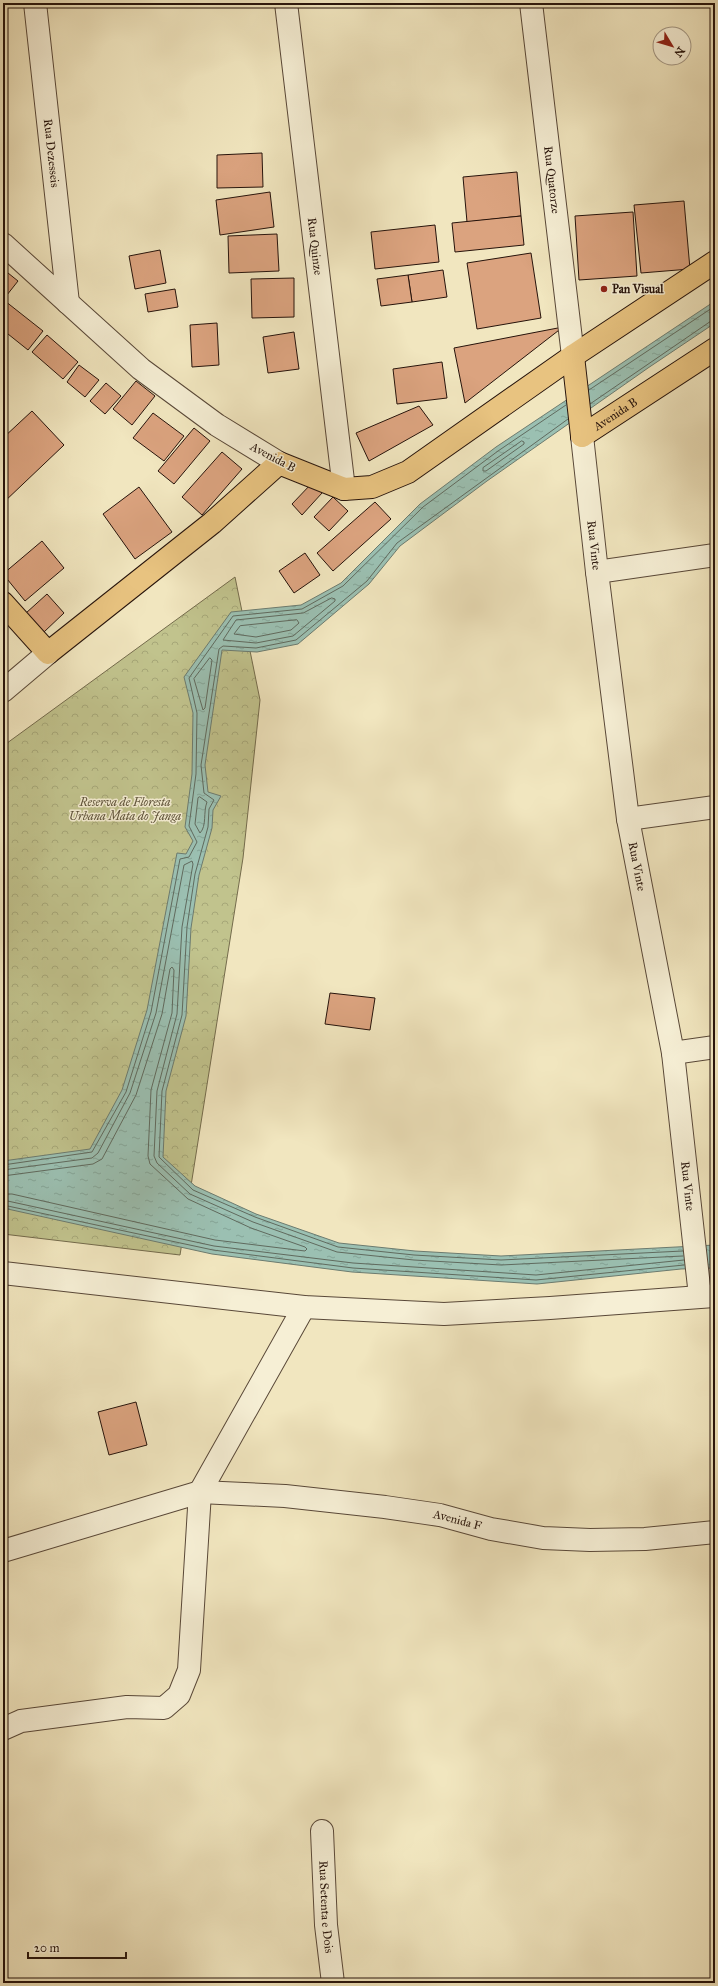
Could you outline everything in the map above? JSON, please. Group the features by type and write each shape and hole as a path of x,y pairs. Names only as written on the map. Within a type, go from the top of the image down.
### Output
{"main road":[{"name":"Avenida B","path":"279,463 344,489 372,487 408,472 715,262"},
{"name":"Avenida B","path":"573,358 582,434 715,349"},
{"path":"3,603 48,653 212,523 279,463"}],"street":[{"name":"Rua Dezesseis","path":"35,3 68,303"},
{"name":"Rua Quinze","path":"286,3 344,489"},
{"name":"Rua Quatorze","path":"531,3 573,358"},
{"name":"Avenida B","path":"3,244 141,369 217,425 279,463"},
{"name":"Rua Vinte","path":"582,434 597,572 628,819 673,1053 694,1238 705,1294"},
{"path":"597,572 715,555"},
{"path":"3,691 48,653"},
{"path":"628,819 715,807"},
{"path":"673,1053 715,1047"},
{"path":"3,1273 304,1307 444,1314 550,1308 705,1294"},
{"path":"3,1729 21,1721 127,1707 164,1708 179,1695 189,1670 200,1492 304,1307"},
{"name":"Avenida F","path":"3,1551 200,1492 285,1496 385,1507 440,1515 490,1529 544,1538 590,1540 645,1539 715,1532"},
{"name":"Rua Setenta e Dois","path":"322,1831 326,1925 334,1983"}],"green space":[{"name":"Reserva de Floresta Urbana Mata do Janga","path":"235,577 260,700 243,858 180,1255 3,1234 3,746"}],"water":[{"path":"715,301 715,323 487,481 400,546 369,584 298,644 257,652 222,650 205,765 208,792 221,796 213,810 212,828 199,875 191,928 186,1016 166,1091 163,1157 195,1186 256,1214 339,1243 415,1251 501,1256 715,1245 715,1268 681,1269 537,1284 352,1272 212,1254 3,1208 3,1161 90,1149 122,1090 147,1010 177,853 186,854 193,841 185,827 192,774 193,713 184,677 231,612 301,605 341,583 420,504 496,447"}],"building":[{"path":"262,153 263,187 217,188 217,155"},
{"path":"517,172 521,216 467,222 463,177"},
{"path":"270,192 274,227 220,235 216,200"},
{"path":"684,201 690,269 641,273 634,205"},
{"path":"633,212 637,276 579,280 575,216"},
{"path":"521,216 524,245 455,252 452,223"},
{"path":"435,225 439,262 375,269 371,232"},
{"path":"277,234 279,271 229,273 228,236"},
{"path":"160,250 166,283 135,289 129,256"},
{"path":"531,253 541,318 477,329 467,263"},
{"path":"3,269 18,281 3,300"},
{"path":"443,270 447,297 412,302 408,275"},
{"path":"408,275 412,302 381,306 377,279"},
{"path":"294,278 294,317 252,318 251,279"},
{"path":"175,289 178,307 148,312 145,294"},
{"path":"5,301 43,331 28,350 3,330 3,303"},
{"path":"217,323 219,365 192,367 190,325"},
{"path":"563,327 465,403 454,348"},
{"path":"294,332 299,369 268,373 263,337"},
{"path":"47,335 78,362 63,379 32,352"},
{"path":"442,362 447,398 397,404 393,369"},
{"path":"79,365 99,380 85,397 67,382"},
{"path":"136,381 155,396 132,425 113,409"},
{"path":"106,383 121,396 105,414 90,401"},
{"path":"419,406 433,425 369,461 356,433"},
{"path":"32,411 64,445 3,503 3,438"},
{"path":"153,413 184,436 164,461 133,438"},
{"path":"194,428 210,441 174,484 158,471"},
{"path":"222,452 242,469 202,515 182,497"},
{"path":"312,483 322,493 302,515 292,504"},
{"path":"139,487 172,532 135,559 103,514"},
{"path":"333,497 348,511 329,531 314,517"},
{"path":"375,502 391,519 333,571 317,553"},
{"path":"42,541 64,568 25,601 3,574"},
{"path":"305,553 320,575 294,593 279,571"},
{"path":"47,594 64,613 44,632 26,613"},
{"path":"330,993 375,998 370,1030 325,1024"},
{"path":"136,1402 147,1445 109,1455 98,1412"}],"place":[{"name":"Pan Visual","path":"604,289"}]}
